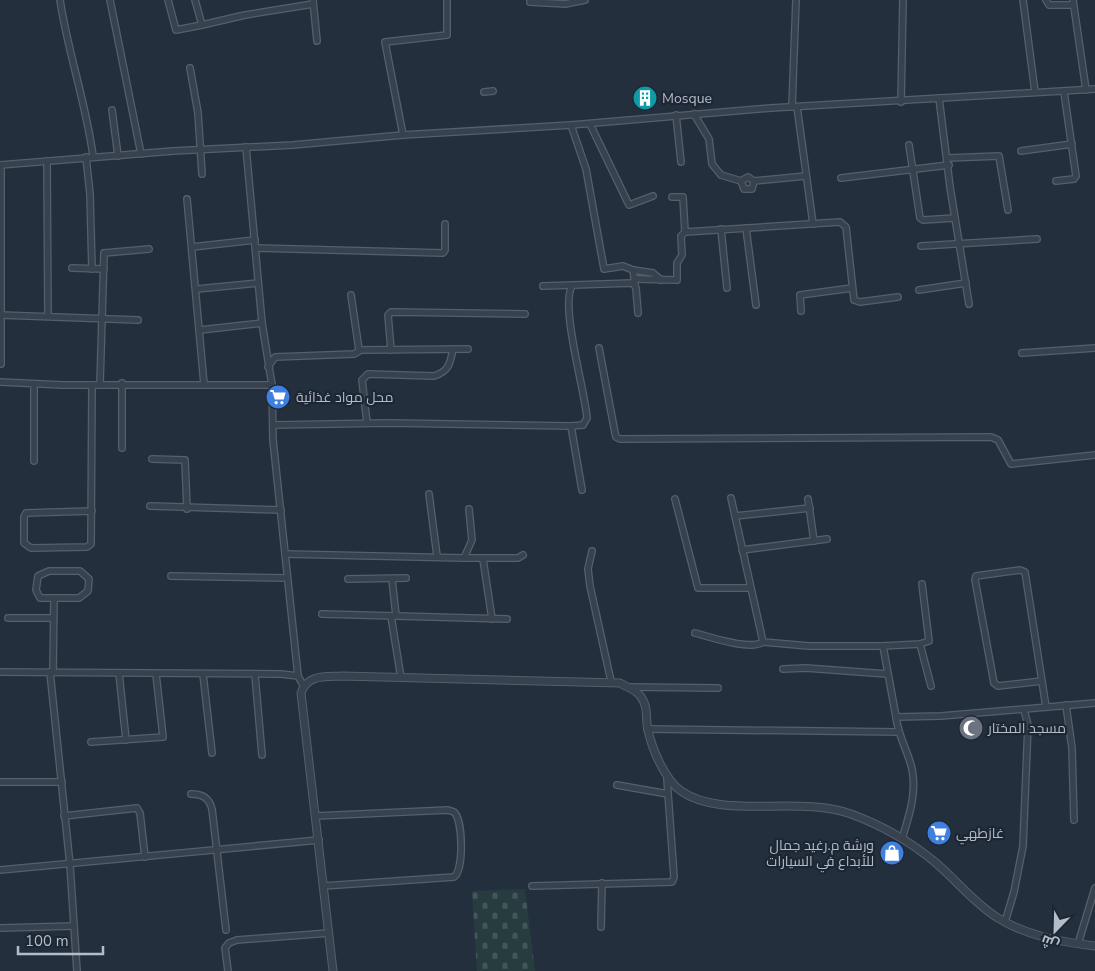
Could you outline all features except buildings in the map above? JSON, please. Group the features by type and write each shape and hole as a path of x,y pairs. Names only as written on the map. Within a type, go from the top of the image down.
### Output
{"street":[{"path":"60,0 64,29 81,92 90,157 92,269"},
{"path":"110,0 141,154"},
{"path":"168,0 176,30 313,2 317,40"},
{"path":"195,0 202,25"},
{"path":"403,135 385,42 448,35 447,0"},
{"path":"530,2 557,1 565,4 585,0"},
{"path":"796,0 795,107 813,224"},
{"path":"901,102 903,0"},
{"path":"1023,0 1035,92"},
{"path":"1046,0 1049,5 1073,3 1086,90"},
{"path":"190,68 198,112 202,174"},
{"path":"1,364 0,165 246,146 302,145 403,135 590,124 694,114 1095,89"},
{"path":"484,92 494,91"},
{"path":"1056,181 1075,178 1064,92"},
{"path":"939,98 969,304"},
{"path":"112,110 118,156"},
{"path":"694,114 709,139 712,164 721,175 741,181 748,177 754,181 806,176"},
{"path":"676,116 681,162"},
{"path":"590,124 629,205 652,196"},
{"path":"571,125 586,169 604,269 623,266 633,270 653,273 661,280"},
{"path":"1021,151 1072,144"},
{"path":"908,145 921,220 955,218"},
{"path":"246,146 262,323 272,384 274,440 287,578 298,676 303,685 301,702 333,971"},
{"path":"948,158 999,156 1008,210"},
{"path":"47,161 48,316"},
{"path":"841,178 949,165"},
{"path":"741,181 744,189 752,189 754,181"},
{"path":"672,197 683,197 685,232"},
{"path":"187,199 197,289 204,384"},
{"path":"543,286 677,280 677,263 682,255 680,236 685,232 840,222 845,225 854,300 860,302 898,297"},
{"path":"256,248 443,253 445,250 445,224"},
{"path":"746,228 756,305"},
{"path":"722,229 727,288"},
{"path":"921,246 1037,239"},
{"path":"192,247 255,240"},
{"path":"100,384 104,253 148,250"},
{"path":"72,268 104,269"},
{"path":"633,270 636,282 638,313"},
{"path":"919,290 966,283"},
{"path":"197,289 258,284"},
{"path":"274,425 366,423 583,425 587,418 572,339 569,295 572,286"},
{"path":"801,311 800,295 852,288"},
{"path":"351,295 358,350"},
{"path":"391,350 388,315 391,312 525,314"},
{"path":"0,315 138,320"},
{"path":"200,330 262,323"},
{"path":"599,348 616,437 620,439 991,437 998,440 1011,464 1095,455"},
{"path":"1022,354 1095,348"},
{"path":"366,423 362,380 368,374 434,376 445,372 450,367 452,349"},
{"path":"268,366 275,357 354,354 358,350 468,349"},
{"path":"0,382 92,385 122,383 272,384"},
{"path":"122,383 122,448"},
{"path":"34,384 34,461"},
{"path":"92,385 92,511 91,542 87,547 31,548 24,543 24,517 26,513 92,511"},
{"path":"571,426 582,490"},
{"path":"152,460 185,460 187,508"},
{"path":"429,494 437,556"},
{"path":"731,498 763,642"},
{"path":"808,498 814,541"},
{"path":"675,499 698,588 750,588"},
{"path":"150,506 281,510"},
{"path":"734,516 810,508"},
{"path":"464,558 472,540 469,510"},
{"path":"742,550 827,539"},
{"path":"592,551 588,569 590,586 611,681"},
{"path":"285,554 437,556 483,559 518,558 523,555"},
{"path":"483,559 492,619"},
{"path":"1042,681 998,686 994,683 974,580 976,576 1020,570 1025,572 1042,681 1046,707"},
{"path":"49,571 80,572 86,574 89,579 88,591 85,595 79,598 54,599 40,598 37,595 38,576 49,571"},
{"path":"171,576 287,578"},
{"path":"348,579 406,578"},
{"path":"392,579 401,678"},
{"path":"695,633 752,645 763,642 809,646 920,644 929,641 930,636 922,584"},
{"path":"54,599 51,672 70,865 76,971"},
{"path":"322,614 507,619"},
{"path":"8,618 53,618"},
{"path":"920,644 931,686"},
{"path":"883,646 898,732 906,753 913,782 913,795 902,839"},
{"path":"784,669 806,668 887,674"},
{"path":"0,672 119,672 298,676"},
{"path":"119,672 126,740"},
{"path":"91,742 163,737 156,674"},
{"path":"203,674 212,752"},
{"path":"256,674 262,755"},
{"path":"303,685 314,678 324,677 611,681 634,689 641,696 648,714 648,729 667,779 674,880 670,883 532,886"},
{"path":"626,687 718,688"},
{"path":"896,717 941,716 1095,703"},
{"path":"1066,705 1072,748 1074,820"},
{"path":"1004,922 1014,892 1023,846 1028,725 1024,710"},
{"path":"648,729 898,732"},
{"path":"667,779 688,796 713,805 791,805 828,808 850,814 902,839 937,864 986,910 1004,922 1035,935 1095,946"},
{"path":"0,782 62,782"},
{"path":"616,785 668,794"},
{"path":"191,794 202,795 210,803 218,849 226,930"},
{"path":"64,816 137,808 140,813 145,857"},
{"path":"316,816 448,810 454,812 459,819 461,863 458,874 454,877 324,886"},
{"path":"0,870 70,865 318,840"},
{"path":"601,927 602,883"},
{"path":"1078,944 1095,888"},
{"path":"0,928 74,926"},
{"path":"228,971 225,948 229,943 237,940 329,933"}],"green space":[{"path":"525,889 535,971 477,971 472,891"}],"place":[{"name":"Mosque","path":"645,98"},
{"name":"محل مواد غذائية","path":"278,397"},
{"name":"مسجد المختار","path":"971,728"},
{"name":"غازطهي","path":"939,833"},
{"name":"ورشة م.رغيد جمال للأبداع في السيارات","path":"892,853"}]}
